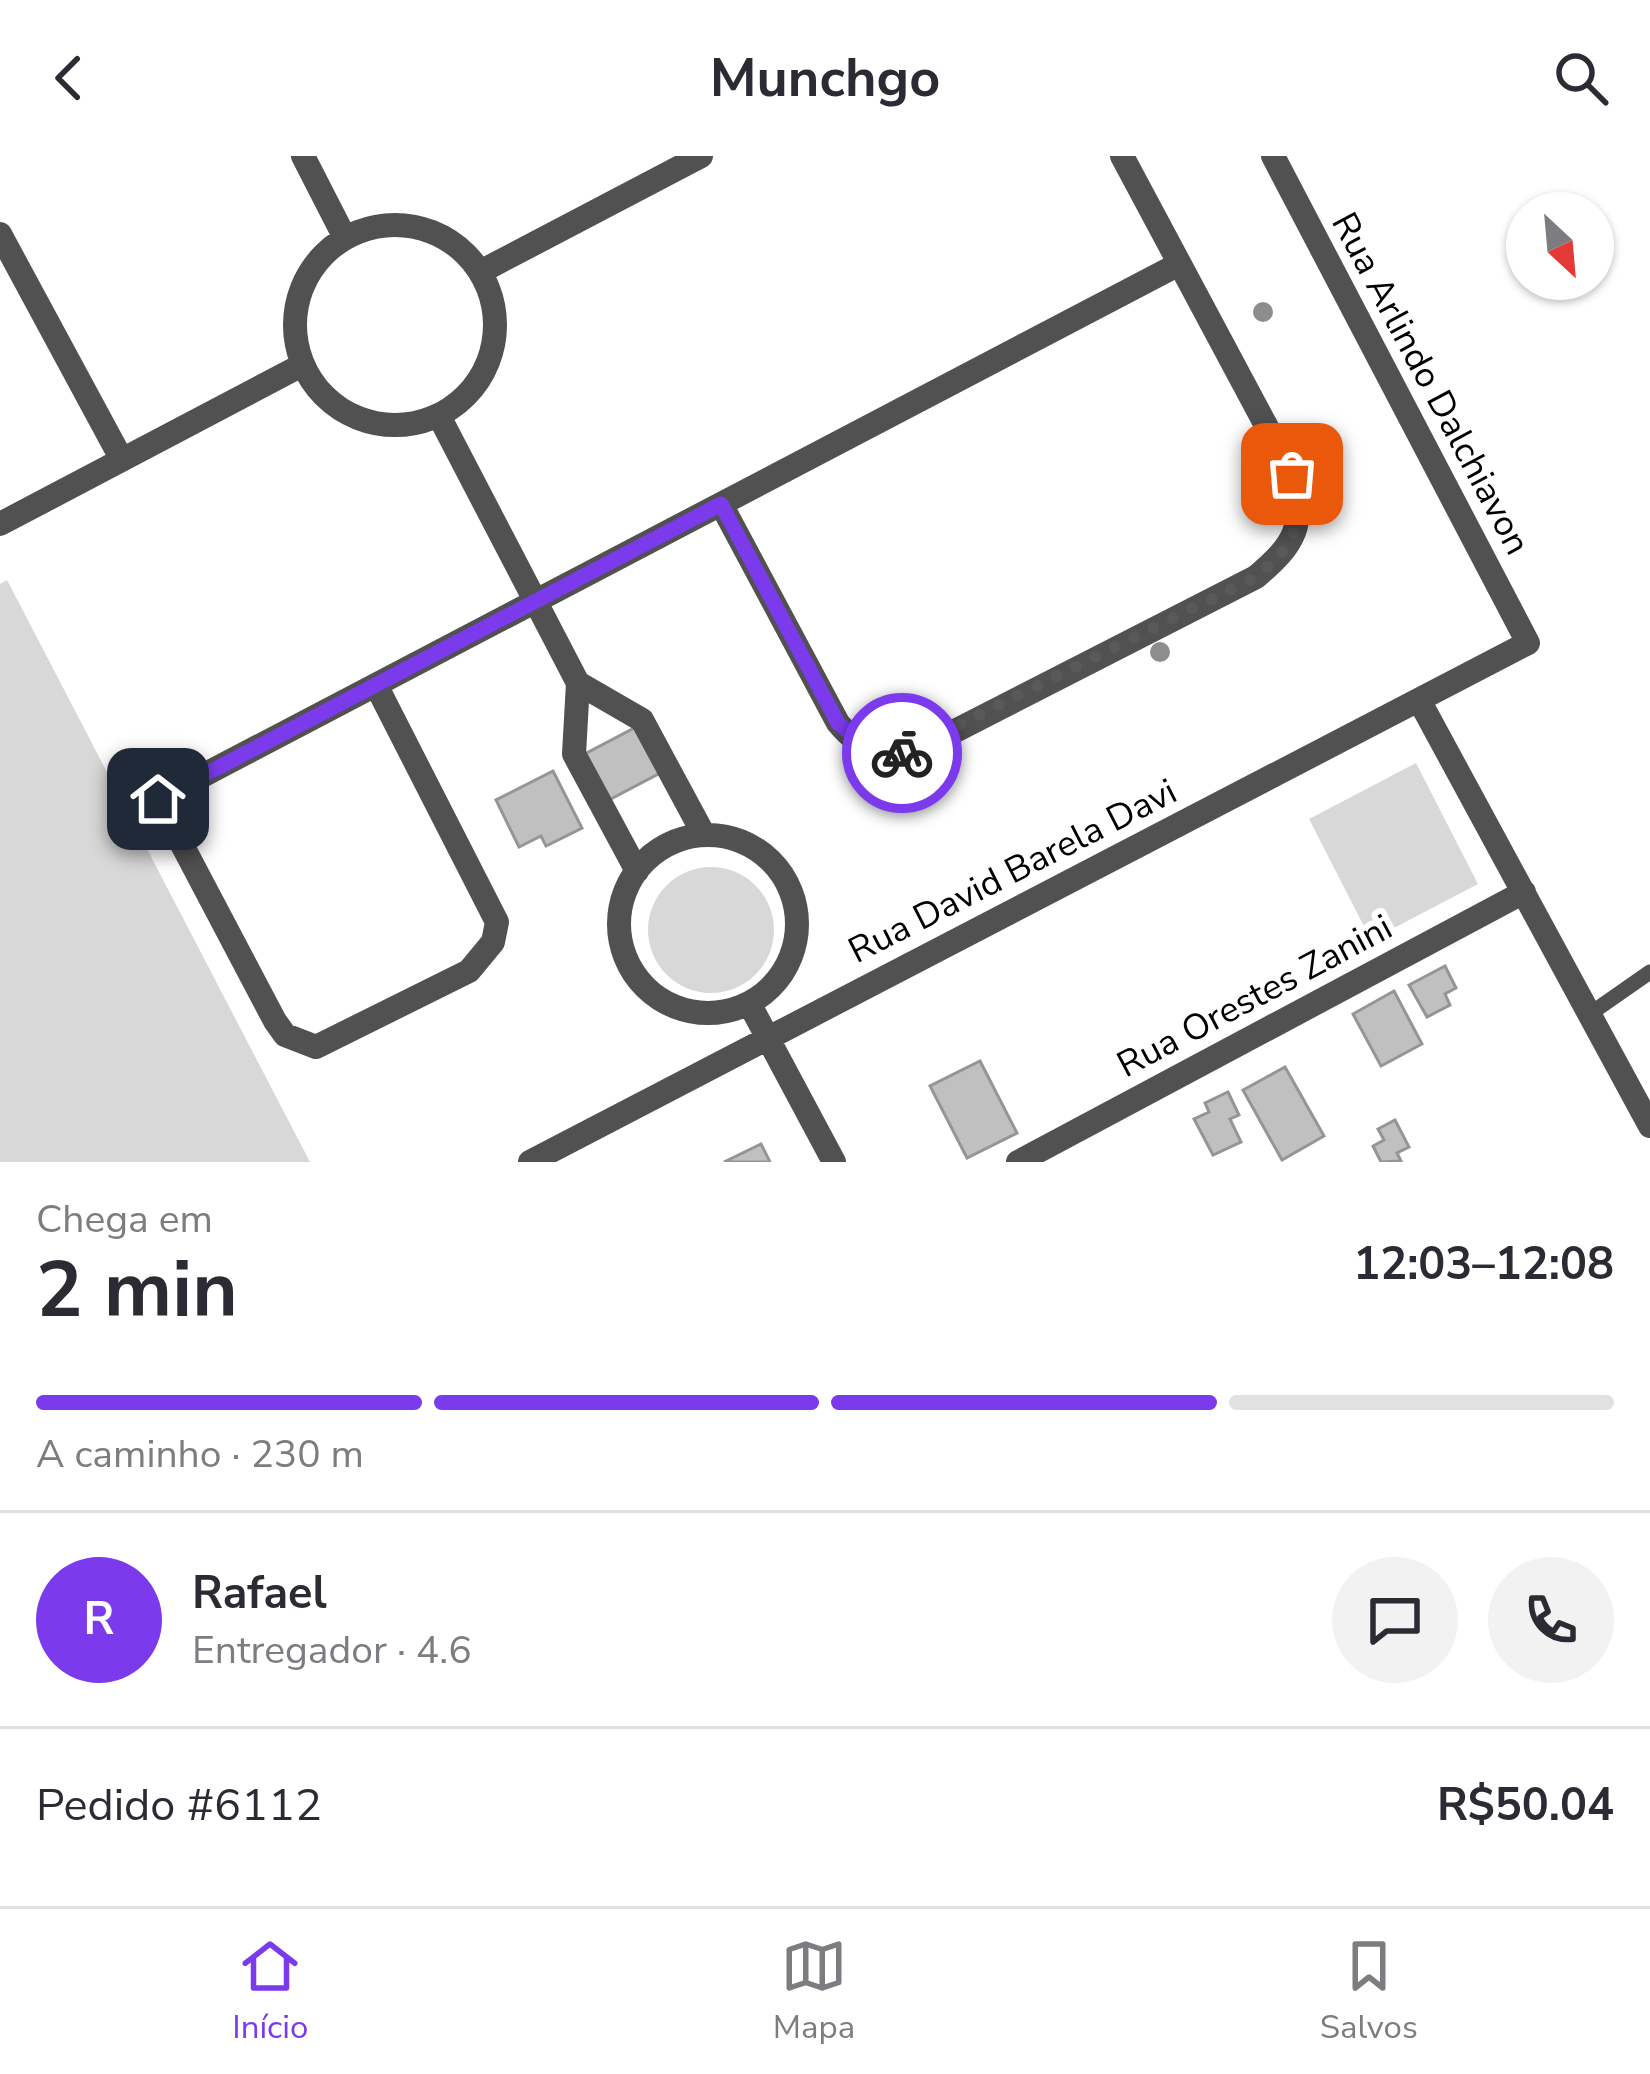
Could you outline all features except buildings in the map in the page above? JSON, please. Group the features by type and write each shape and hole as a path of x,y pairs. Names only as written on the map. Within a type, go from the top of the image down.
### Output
{"street":[{"path":"303,156 345,238"},
{"path":"480,272 700,156"},
{"path":"721,504 838,723 850,738 891,755 918,750 1256,577 1287,551 1298,524 1299,499 1292,474 1121,156"},
{"name":"Rua Arlindo Dalchiavon","path":"1273,156 1528,643"},
{"path":"405,225 434,232 460,249 480,272 493,303 495,336 486,369 466,396 439,416 408,425 360,418 320,393 302,365 295,337 296,308 305,280 345,238 374,227 405,225"},
{"path":"0,234 122,460"},
{"path":"376,685 496,922 493,942 469,970 316,1047 285,1035 275,1021 158,799 1179,264"},
{"path":"0,524 302,365"},
{"path":"439,416 578,682 641,720 704,835"},
{"name":"Rua David Barela Davi","path":"530,1162 1528,643"},
{"path":"578,682 574,754 637,871"},
{"path":"1419,700 1650,1126"},
{"path":"704,835 724,836 761,852 787,881 798,920 790,960 780,977 749,1003 730,1010 689,1011 670,1004 639,979 628,962 620,925 637,871 666,846 704,835"},
{"name":"Rua Orestes Zanini","path":"1018,1162 1524,892"},
{"path":"749,1003 834,1162"}],"lane":[{"path":"1587,1016 1650,972"}],"shaded area":[{"path":"7,580 310,1162 0,1162 0,584"},
{"path":"1416,763 1478,884 1371,940 1309,819"},
{"path":"711,867 735,871 756,885 770,906 774,930 770,954 756,975 735,989 711,993 687,989 666,975 652,954 648,930 652,906 666,885 687,871"}],"way so far":[{"path":"902,753 918,750 1256,577 1287,551 1298,524 1299,499 1292,474"}],"route":[{"path":"158,799 721,504 838,723 850,738 868,748 902,753"}]}
